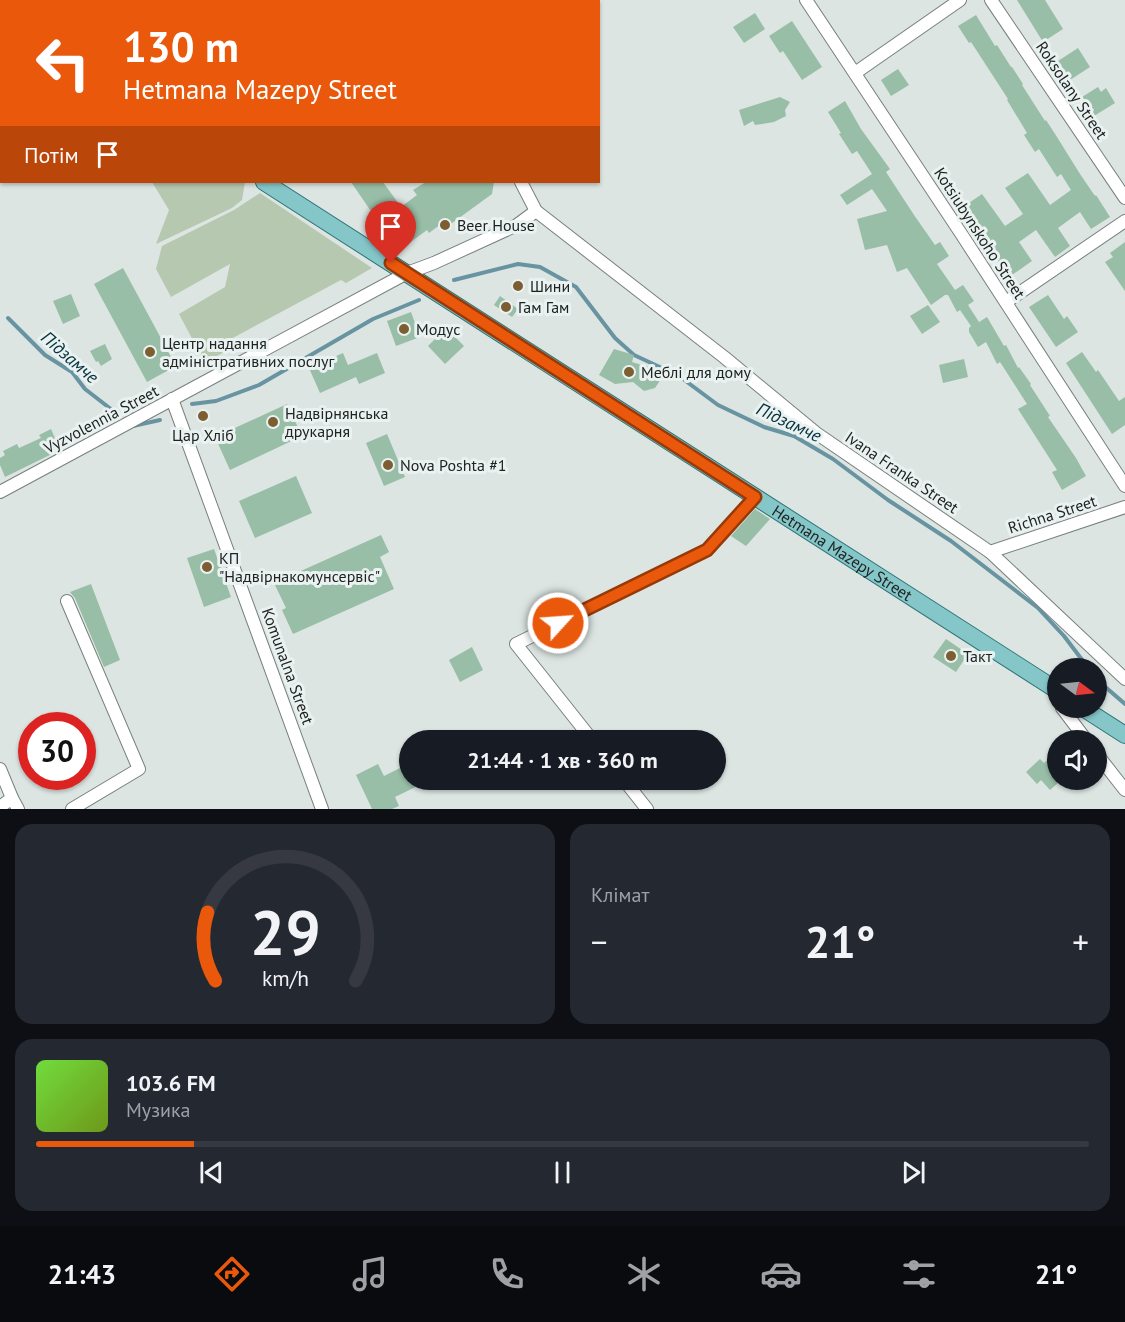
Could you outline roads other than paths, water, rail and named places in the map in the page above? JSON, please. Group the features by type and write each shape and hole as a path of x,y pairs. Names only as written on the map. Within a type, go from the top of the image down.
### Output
{"main road":[{"name":"Hetmana Mazepy Street","path":"266,183 1047,685"},
{"path":"1099,718 1125,735"}],"street":[{"name":"Kotsiubynskoho Street","path":"806,0 1125,486"},
{"path":"855,73 960,0"},
{"name":"Roksolany Street","path":"991,0 1125,198"},
{"name":"Ivana Franka Street","path":"522,183 536,211 724,357 816,433 990,552 1125,679"},
{"name":"Vyzvolennia Street","path":"0,492 407,273 516,225 536,211"},
{"path":"1006,302 1125,221"},
{"name":"Komunalna Street","path":"172,399 322,809"},
{"path":"584,730 516,644 707,550 755,497"},
{"name":"Richna Street","path":"990,552 1125,507"},
{"path":"67,601 139,769 72,809"},
{"path":"1040,680 1047,689"},
{"path":"1070,718 1079,730"},
{"path":"1107,767 1125,790"},
{"path":"0,769 15,804 0,807"},
{"path":"632,790 646,809"}],"waterway":[{"name":"Підзамче","path":"454,280 518,264 540,267 576,287 615,338 634,355 679,376 718,405 764,427 794,436 833,459 888,500 951,541 1038,608 1081,658"},
{"name":"Підзамче","path":"192,404 216,401 259,385 373,319 419,300"},
{"name":"Підзамче","path":"8,318 45,355 72,372 85,389 116,413"},
{"name":"Підзамче","path":"133,426 160,420"},
{"name":"Підзамче","path":"1107,688 1125,704"}],"place":[{"name":"Beer House","path":"445,225"},
{"name":"Шини","path":"518,286"},
{"name":"Гам Гам","path":"506,307"},
{"name":"Модус","path":"404,329"},
{"name":"Центр надання адміністративних послуг","path":"150,352"},
{"name":"Меблі для дому","path":"629,372"},
{"name":"Цар Хліб","path":"203,416"},
{"name":"Надвірнянська друкарня","path":"273,422"},
{"name":"Nova Poshta #1","path":"388,465"},
{"name":"КП \"Надвірнакомунсервіс\"","path":"207,567"},
{"name":"Такт","path":"951,656"}]}
